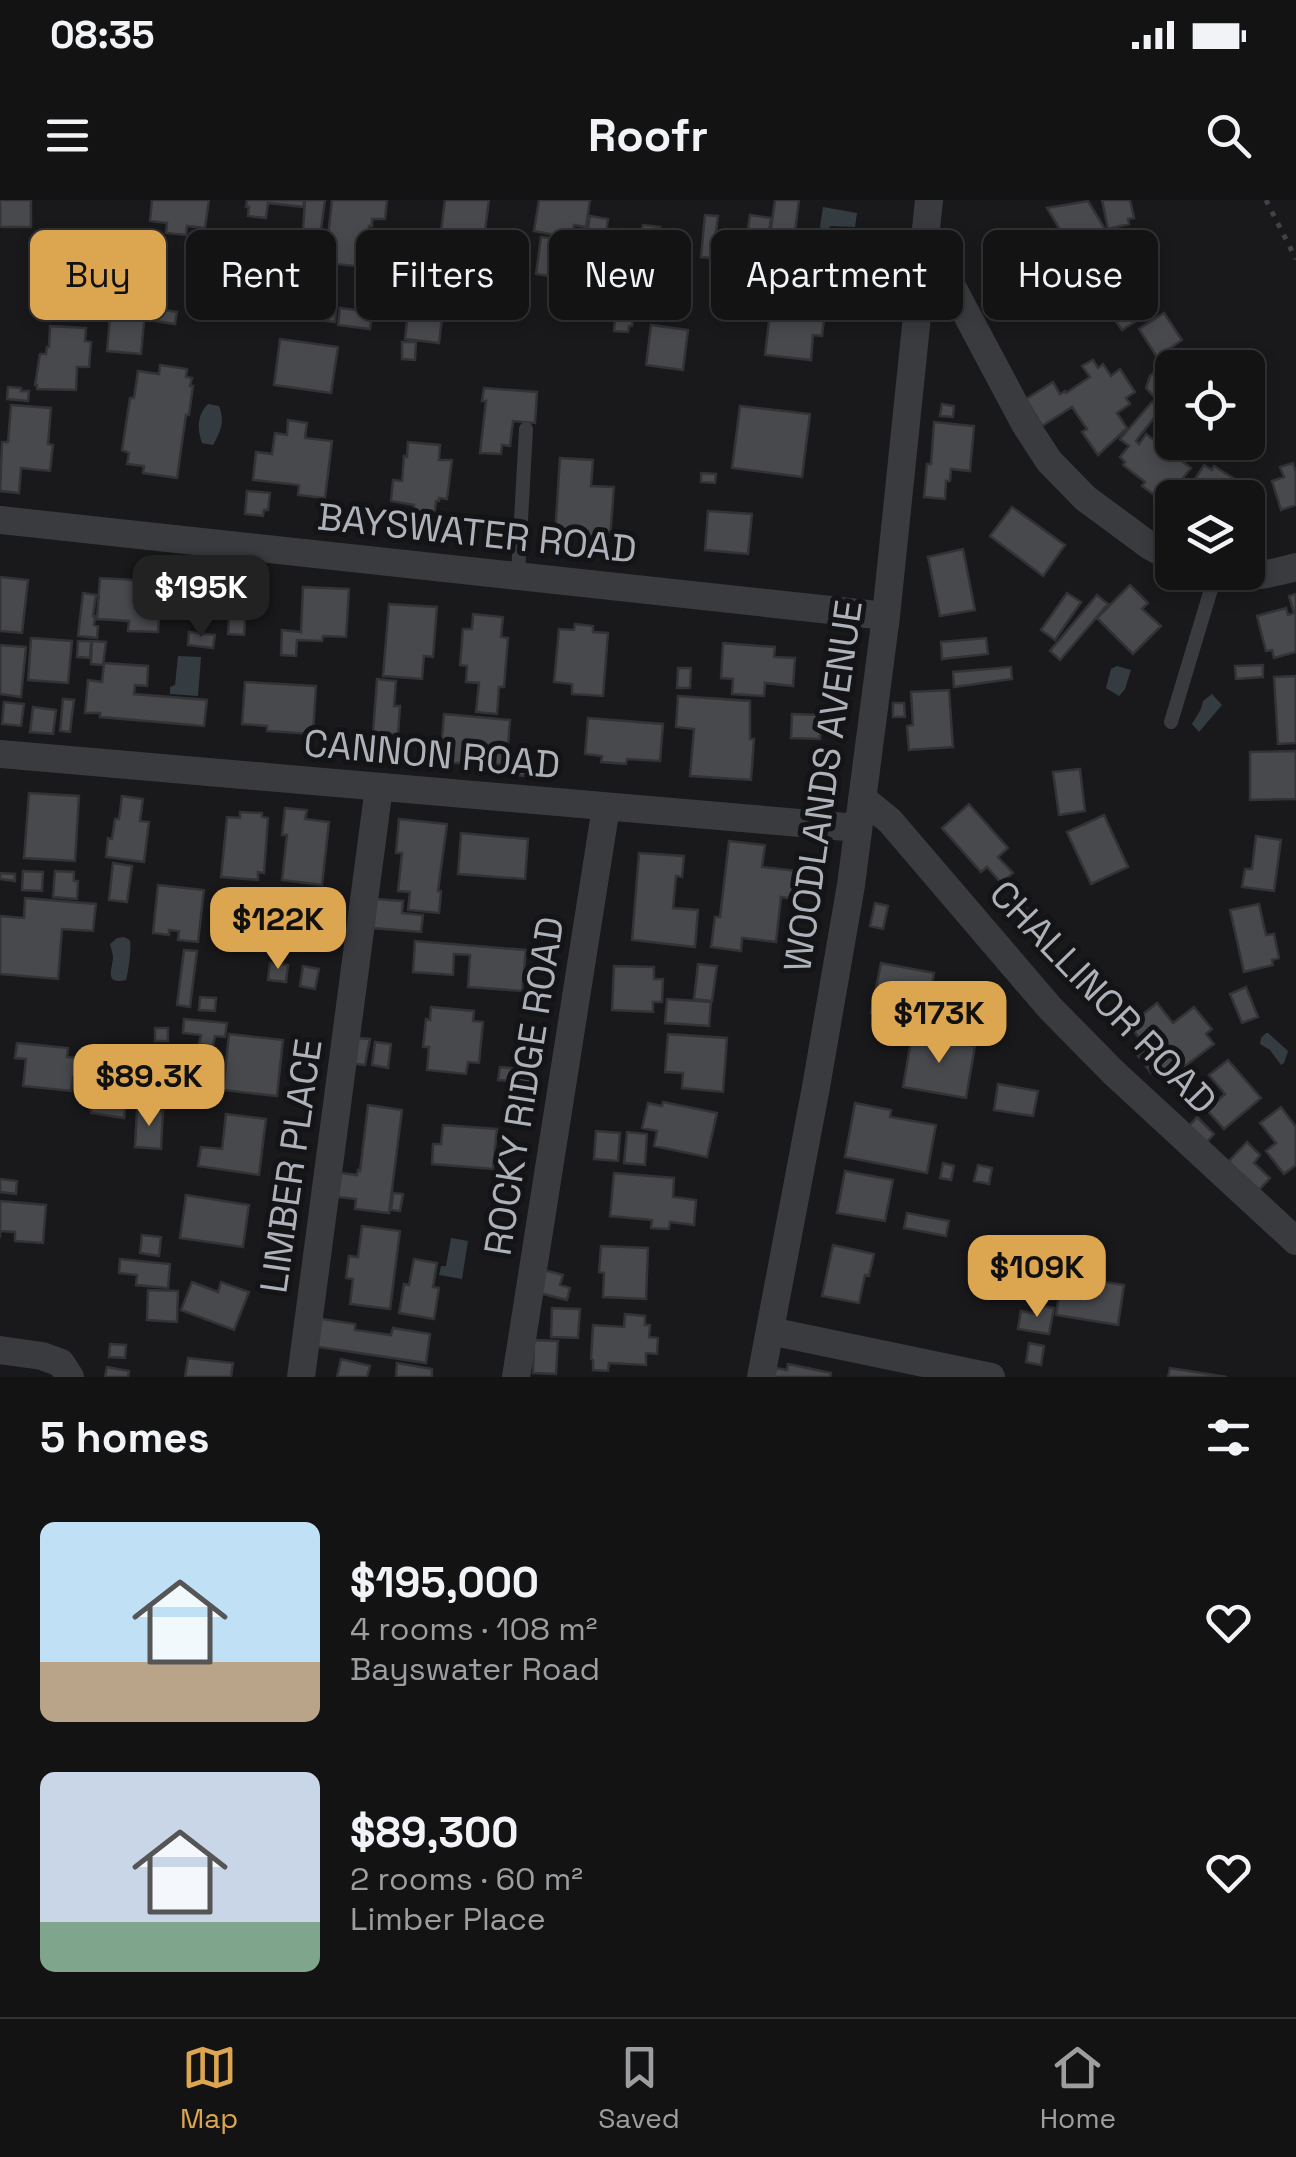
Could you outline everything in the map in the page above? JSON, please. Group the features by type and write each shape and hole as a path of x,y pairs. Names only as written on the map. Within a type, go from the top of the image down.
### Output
{"street":[{"name":"WOODLANDS AVENUE","path":"926,230 929,200"},
{"path":"963,307 1049,461 1085,498 1155,549"},
{"name":"WOODLANDS AVENUE","path":"761,1377 851,886 886,616 916,320"},
{"name":"BAYSWATER ROAD","path":"0,520 886,616"},
{"path":"1265,574 1296,567"},
{"name":"CANNON ROAD","path":"0,754 858,828"},
{"name":"LIMBER PLACE","path":"300,1377 379,787"},
{"name":"CHALLINOR ROAD","path":"862,798 890,821 1039,995 1100,1059 1295,1246"},
{"name":"ROCKY RIDGE ROAD","path":"516,1377 606,808"},
{"path":"770,1330 991,1377"},
{"path":"0,1350 61,1362 70,1377"}],"lane":[{"path":"518,575 526,428"},
{"path":"1172,722 1207,590"}],"path":[{"path":"1266,200 1296,259"}],"shaded area":[{"path":"823,207 857,213 855,227 820,227"},
{"path":"208,404 219,406 222,416 213,445 202,443 199,433 200,417"},
{"path":"178,656 201,657 198,696 170,694 170,687 175,685"},
{"path":"1117,666 1131,670 1119,696 1106,688 1111,669"},
{"path":"1212,694 1222,705 1199,732 1192,724 1203,701"},
{"path":"124,937 130,940 130,960 126,980 119,981 111,975 110,944"},
{"path":"1266,1033 1288,1051 1281,1065 1260,1044"},
{"path":"188,1051 217,1054 215,1070 208,1074 203,1068 186,1064"},
{"path":"451,1238 468,1241 462,1279 439,1275 441,1266 446,1266"}],"building":[{"path":"0,200 31,200 31,227 0,227"},
{"path":"152,200 209,200 205,228 187,226 186,235 166,233 167,223 150,221"},
{"path":"247,200 304,200 304,207 268,203 266,218 248,216"},
{"path":"305,200 325,200 321,230 303,230"},
{"path":"332,200 387,200 385,219 372,219 369,230 356,230 356,266 336,264 336,230 329,230"},
{"path":"445,200 489,200 485,230 441,230"},
{"path":"539,200 590,200 586,227 574,225 573,230 549,230 549,234 534,231"},
{"path":"775,200 799,200 795,230 771,230"},
{"path":"1102,200 1130,200 1134,218 1128,219 1129,224 1108,229"},
{"path":"1088,201 1106,230 1056,230 1059,228 1047,208"},
{"path":"705,215 718,216 716,230 711,230 711,258 701,257"},
{"path":"750,215 771,218 769,230 748,230"},
{"path":"590,216 608,219 606,230 588,230"},
{"path":"643,225 660,227 660,230 642,230"},
{"path":"541,237 549,238 549,276 536,274"},
{"path":"340,308 356,310 356,320 371,320 370,329 338,325"},
{"path":"166,310 177,312 175,324 155,321 166,320"},
{"path":"1164,313 1182,340 1167,350 1155,350 1155,354 1139,329"},
{"path":"110,320 144,320 141,354 107,351"},
{"path":"407,320 442,320 439,343 405,339"},
{"path":"615,320 633,320 628,332 614,331"},
{"path":"769,320 824,320 822,336 813,335 811,360 765,355"},
{"path":"1115,320 1138,320 1122,330"},
{"path":"651,325 688,330 683,370 646,365"},
{"path":"50,326 86,328 85,341 91,342 89,367 77,367 76,390 37,389 35,385 40,354 46,354 49,347"},
{"path":"280,339 338,347 331,393 274,385"},
{"path":"402,342 416,342 415,360 402,359"},
{"path":"1093,360 1098,368 1103,364 1111,376 1120,369 1135,392 1126,398 1130,404 1117,413 1127,428 1098,455 1082,432 1087,429 1072,407 1042,426 1026,399 1053,382 1060,394 1066,393 1090,377 1082,366"},
{"path":"160,365 187,369 186,377 192,378 177,478 143,473 144,466 127,464 129,453 122,450 138,371 159,374"},
{"path":"1155,371 1155,398 1146,388"},
{"path":"8,387 29,391 28,401 7,399"},
{"path":"484,388 537,392 535,423 513,421 510,446 502,445 501,454 480,453"},
{"path":"1152,402 1155,417 1136,441 1139,444 1146,434 1155,441 1155,460 1180,460 1191,468 1181,480 1155,480 1155,495 1142,486 1145,482 1123,465 1120,457 1129,446 1120,439"},
{"path":"942,404 954,406 953,417 940,416"},
{"path":"11,405 51,408 50,471 21,468 19,493 0,491 2,442 8,442"},
{"path":"740,406 810,414 802,477 732,468"},
{"path":"288,420 307,423 305,438 332,441 325,498 298,495 299,485 253,480 256,452 272,454 275,433 287,435"},
{"path":"934,422 974,426 970,471 951,469 945,499 924,497"},
{"path":"408,442 440,445 439,460 452,460 447,499 436,501 434,519 417,518 416,533 395,532 396,517 413,519 414,505 391,501 393,480 402,481"},
{"path":"560,458 593,460 591,486 614,487 610,538 555,535"},
{"path":"1293,463 1296,505 1281,510 1272,481 1284,477 1280,467"},
{"path":"1204,465 1212,470 1214,466 1236,480 1194,480"},
{"path":"701,473 716,474 715,483 701,482"},
{"path":"247,491 270,493 268,510 264,510 263,516 245,514"},
{"path":"1012,507 1065,545 1043,576 990,536"},
{"path":"708,511 752,514 748,554 705,550"},
{"path":"963,549 975,610 940,616 928,557"},
{"path":"0,577 28,580 22,633 0,631"},
{"path":"100,578 162,579 158,632 128,631 129,621 97,619"},
{"path":"1130,585 1148,603 1142,609 1161,626 1133,654 1097,618"},
{"path":"303,587 349,589 346,637 297,640 296,656 281,655 282,630 301,632"},
{"path":"231,590 247,591 244,635 228,634"},
{"path":"83,593 96,595 93,616 94,625 98,626 97,638 78,636"},
{"path":"1067,593 1081,602 1055,640 1041,630"},
{"path":"1296,594 1296,652 1274,658 1272,650 1266,651 1257,616 1286,608 1288,615 1294,613 1289,596"},
{"path":"1097,595 1108,604 1060,660 1050,651"},
{"path":"389,604 437,607 433,657 424,656 422,679 383,676"},
{"path":"473,614 503,617 501,637 508,638 504,687 499,687 497,714 476,712 479,683 466,682 467,666 460,665 463,629 472,629"},
{"path":"575,624 608,633 603,696 572,694 572,684 554,682 559,629 574,630"},
{"path":"189,632 215,635 213,648 188,645"},
{"path":"31,638 72,641 68,683 28,680"},
{"path":"986,638 988,654 942,659 941,642"},
{"path":"78,641 91,641 90,658 77,657"},
{"path":"92,641 106,642 103,665 91,664"},
{"path":"723,643 775,647 774,657 795,658 793,686 765,683 764,696 732,694 733,679 721,678"},
{"path":"0,645 26,647 21,697 0,694"},
{"path":"104,663 148,666 147,686 135,685 134,694 207,700 204,726 85,713 88,680 102,682"},
{"path":"1263,665 1263,677 1236,679 1235,666"},
{"path":"1011,667 1012,679 954,687 953,672"},
{"path":"678,668 691,668 690,688 677,688"},
{"path":"1296,676 1296,743 1278,744 1274,677"},
{"path":"377,679 396,681 394,706 400,706 398,735 373,733"},
{"path":"245,682 316,686 313,734 267,731 267,726 242,724"},
{"path":"949,690 953,747 909,750 907,726 913,725 911,692"},
{"path":"678,696 750,701 750,739 754,739 751,780 690,776 694,729 676,727"},
{"path":"63,699 74,700 70,732 60,731"},
{"path":"4,702 24,704 21,726 2,724"},
{"path":"893,703 904,703 905,717 893,717"},
{"path":"33,707 56,710 53,734 30,732"},
{"path":"444,714 510,720 503,765 475,763 473,748 470,763 440,763"},
{"path":"792,714 821,715 820,739 791,738"},
{"path":"588,718 663,724 660,761 601,762 602,756 585,754"},
{"path":"1296,751 1296,799 1250,800 1250,752"},
{"path":"514,753 528,754 528,763 542,764 542,777 512,775"},
{"path":"1080,769 1085,811 1059,815 1053,772"},
{"path":"29,793 79,796 75,861 24,858"},
{"path":"122,796 143,799 140,821 149,822 144,862 106,857"},
{"path":"969,804 1008,848 998,857 1013,873 1001,883 987,867 981,872 942,828"},
{"path":"285,808 307,810 305,819 329,822 322,885 282,880 287,835 282,835"},
{"path":"240,812 262,813 262,817 268,818 264,873 258,872 258,880 221,877 227,817 240,818"},
{"path":"1104,815 1128,867 1091,884 1067,832"},
{"path":"399,819 447,824 439,913 408,910 410,892 398,891 402,853 396,853"},
{"path":"461,833 528,839 525,879 458,874"},
{"path":"1256,836 1281,840 1274,891 1242,887 1245,869 1252,869"},
{"path":"729,841 765,845 762,867 798,871 794,899 781,897 776,942 742,938 741,951 711,947 715,917 720,917"},
{"path":"639,853 684,856 682,877 676,876 673,908 698,910 695,947 632,940"},
{"path":"113,863 132,866 127,902 109,900"},
{"path":"23,871 43,872 42,891 22,890"},
{"path":"55,871 74,872 77,899 53,897"},
{"path":"0,873 15,874 15,881 0,879"},
{"path":"158,885 204,890 198,942 178,940 179,931 169,930 169,935 153,933"},
{"path":"25,898 96,904 93,931 62,929 58,979 0,974 0,916 24,918"},
{"path":"376,899 403,901 402,913 423,915 421,932 373,928"},
{"path":"875,903 888,906 883,929 870,926"},
{"path":"1023,903 1035,919 1027,925 1015,909"},
{"path":"1259,904 1266,935 1274,934 1279,958 1272,960 1273,965 1244,972 1230,910"},
{"path":"415,941 526,950 522,991 468,987 470,955 454,954 453,975 413,972"},
{"path":"184,950 197,951 190,1007 177,1005"},
{"path":"270,963 288,965 286,982 268,980"},
{"path":"881,963 934,973 928,1010 922,1009 919,1022 871,1013"},
{"path":"698,964 717,966 712,1001 694,999"},
{"path":"303,966 319,969 315,989 300,986"},
{"path":"614,966 654,967 654,979 663,979 662,1002 653,1002 653,1012 612,1010"},
{"path":"1246,987 1258,1017 1242,1023 1230,994"},
{"path":"952,991 976,994 970,1033 946,1030"},
{"path":"200,997 216,998 215,1011 199,1010"},
{"path":"667,999 711,1002 709,1026 665,1023"},
{"path":"1157,1003 1173,1023 1194,1007 1212,1029 1206,1034 1214,1044 1168,1079 1159,1067 1151,1073 1138,1056 1148,1049 1129,1025"},
{"path":"431,1007 474,1011 473,1021 483,1022 479,1063 468,1062 466,1074 427,1070 429,1047 423,1047"},
{"path":"184,1019 227,1023 225,1037 215,1036 213,1046 199,1044 201,1035 183,1033"},
{"path":"155,1028 168,1028 168,1041 155,1041"},
{"path":"229,1034 283,1040 277,1096 223,1090"},
{"path":"668,1034 727,1038 723,1092 682,1088 683,1073 665,1072"},
{"path":"912,1035 975,1046 966,1098 903,1087"},
{"path":"358,1038 370,1039 365,1065 350,1063"},
{"path":"375,1042 391,1044 388,1068 372,1065"},
{"path":"17,1043 68,1048 67,1057 85,1059 83,1078 73,1077 71,1091 23,1086 26,1059 15,1058"},
{"path":"98,1060 131,1064 124,1118 91,1113"},
{"path":"1228,1060 1261,1098 1224,1129 1207,1110 1225,1094 1209,1075"},
{"path":"500,1067 534,1070 533,1083 498,1080"},
{"path":"998,1084 1038,1091 1033,1116 994,1110"},
{"path":"663,1102 717,1113 707,1157 654,1146 657,1131 642,1128 648,1103 662,1106"},
{"path":"855,1103 891,1110 890,1117 936,1125 927,1173 845,1157"},
{"path":"368,1105 402,1110 389,1213 355,1209 356,1199 338,1197 341,1173 357,1175 360,1171"},
{"path":"1281,1107 1296,1127 1296,1165 1284,1174 1266,1151 1276,1143 1260,1123"},
{"path":"137,1110 163,1111 161,1149 135,1147"},
{"path":"226,1114 266,1119 259,1175 198,1166 201,1147 222,1149"},
{"path":"1197,1117 1214,1134 1206,1143 1189,1126"},
{"path":"443,1125 497,1129 493,1169 432,1164 433,1144 441,1144"},
{"path":"596,1131 620,1133 618,1161 594,1159"},
{"path":"627,1132 647,1134 645,1165 624,1163"},
{"path":"1247,1142 1260,1155 1254,1163 1270,1178 1256,1193 1229,1161"},
{"path":"943,1163 954,1166 951,1180 940,1178"},
{"path":"978,1165 992,1168 989,1184 974,1181"},
{"path":"845,1171 893,1180 885,1221 837,1213"},
{"path":"614,1173 674,1178 673,1197 696,1200 694,1225 670,1222 669,1229 651,1228 652,1220 610,1216"},
{"path":"0,1179 17,1181 16,1194 0,1192"},
{"path":"393,1193 403,1194 400,1211 391,1210"},
{"path":"186,1195 249,1205 243,1247 180,1238"},
{"path":"0,1201 46,1205 43,1243 15,1241 15,1232 0,1231"},
{"path":"907,1213 949,1221 946,1236 904,1228"},
{"path":"362,1226 400,1231 390,1309 350,1304 353,1279 346,1278 349,1256 358,1257"},
{"path":"142,1235 161,1237 159,1256 140,1253"},
{"path":"833,1245 874,1254 859,1303 822,1296"},
{"path":"601,1246 648,1248 646,1299 603,1297 604,1273 599,1272"},
{"path":"120,1259 170,1264 168,1288 136,1285 137,1275 119,1273"},
{"path":"414,1259 437,1263 433,1287 439,1288 434,1319 399,1313"},
{"path":"1055,1269 1099,1276 1098,1281 1124,1285 1118,1325 1056,1315 1059,1295 1051,1294"},
{"path":"544,1270 563,1275 560,1285 570,1288 567,1300 539,1293"},
{"path":"192,1282 218,1292 221,1282 249,1292 234,1330 181,1310"},
{"path":"148,1290 178,1291 177,1322 147,1320"},
{"path":"1039,1305 1054,1308 1049,1334 1018,1329 1021,1311 1037,1314"},
{"path":"552,1308 580,1309 578,1338 551,1337"},
{"path":"625,1314 645,1316 645,1325 650,1325 649,1337 658,1338 657,1354 646,1353 646,1365 609,1363 608,1371 593,1370 593,1325 624,1327"},
{"path":"316,1318 355,1324 355,1330 391,1335 393,1328 430,1334 426,1363 312,1346"},
{"path":"534,1340 558,1341 556,1374 533,1373"},
{"path":"1029,1343 1044,1346 1041,1365 1026,1362"},
{"path":"110,1344 126,1345 125,1358 109,1357"},
{"path":"188,1358 233,1363 231,1377 185,1377"},
{"path":"341,1359 370,1366 367,1377 337,1377"},
{"path":"397,1363 432,1369 432,1377 396,1377"},
{"path":"788,1364 831,1373 830,1377 774,1377 776,1368 787,1370"},
{"path":"107,1367 129,1371 128,1377 105,1377"},
{"path":"1170,1368 1227,1377 1168,1377"}]}
